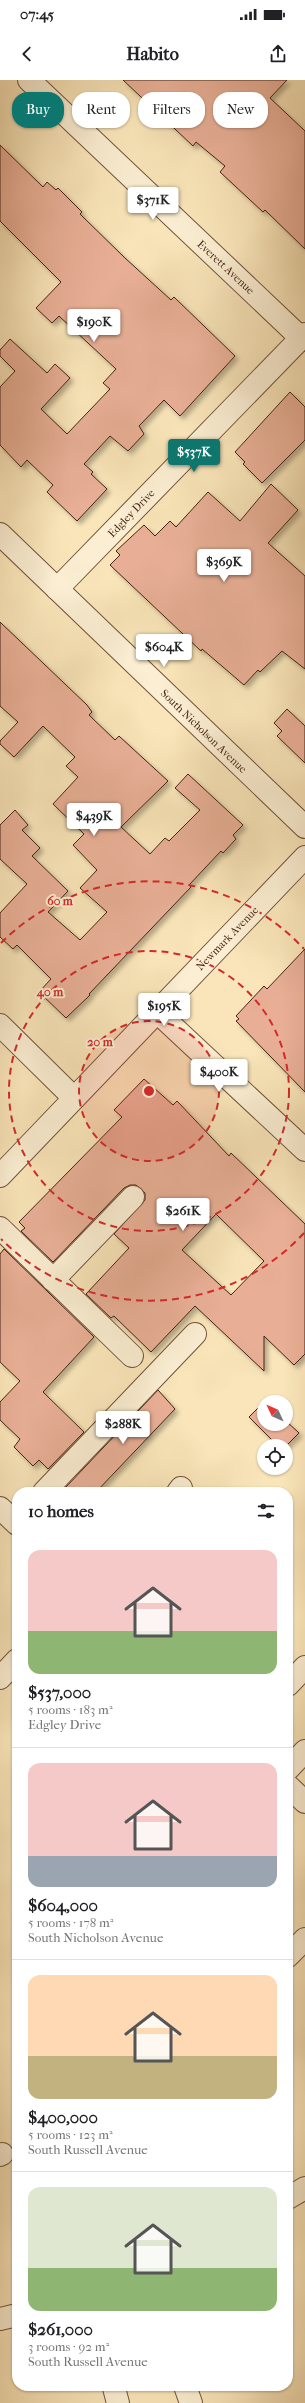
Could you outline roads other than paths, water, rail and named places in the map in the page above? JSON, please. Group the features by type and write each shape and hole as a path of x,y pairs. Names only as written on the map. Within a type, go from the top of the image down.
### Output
{"street":[{"name":"Everett Avenue","path":"29,80 303,336"},
{"name":"Edgley Drive","path":"57,589 303,336"},
{"name":"South Nicholson Avenue","path":"0,534 305,827"},
{"name":"Newmark Avenue","path":"0,1176 305,857"},
{"path":"156,1012 305,1150"},
{"path":"0,1026 74,1098"},
{"path":"53,1280 133,1197"},
{"path":"0,1228 132,1356"},
{"path":"49,1487 195,1334"},
{"path":"0,1678 12,1665"},
{"path":"293,1680 305,1667"},
{"path":"293,1764 305,1752"},
{"path":"293,1791 305,1802"},
{"path":"293,1951 305,1939"},
{"path":"293,2195 305,2188"},
{"path":"0,2319 12,2316"},
{"path":"187,2391 191,2403"}]}
